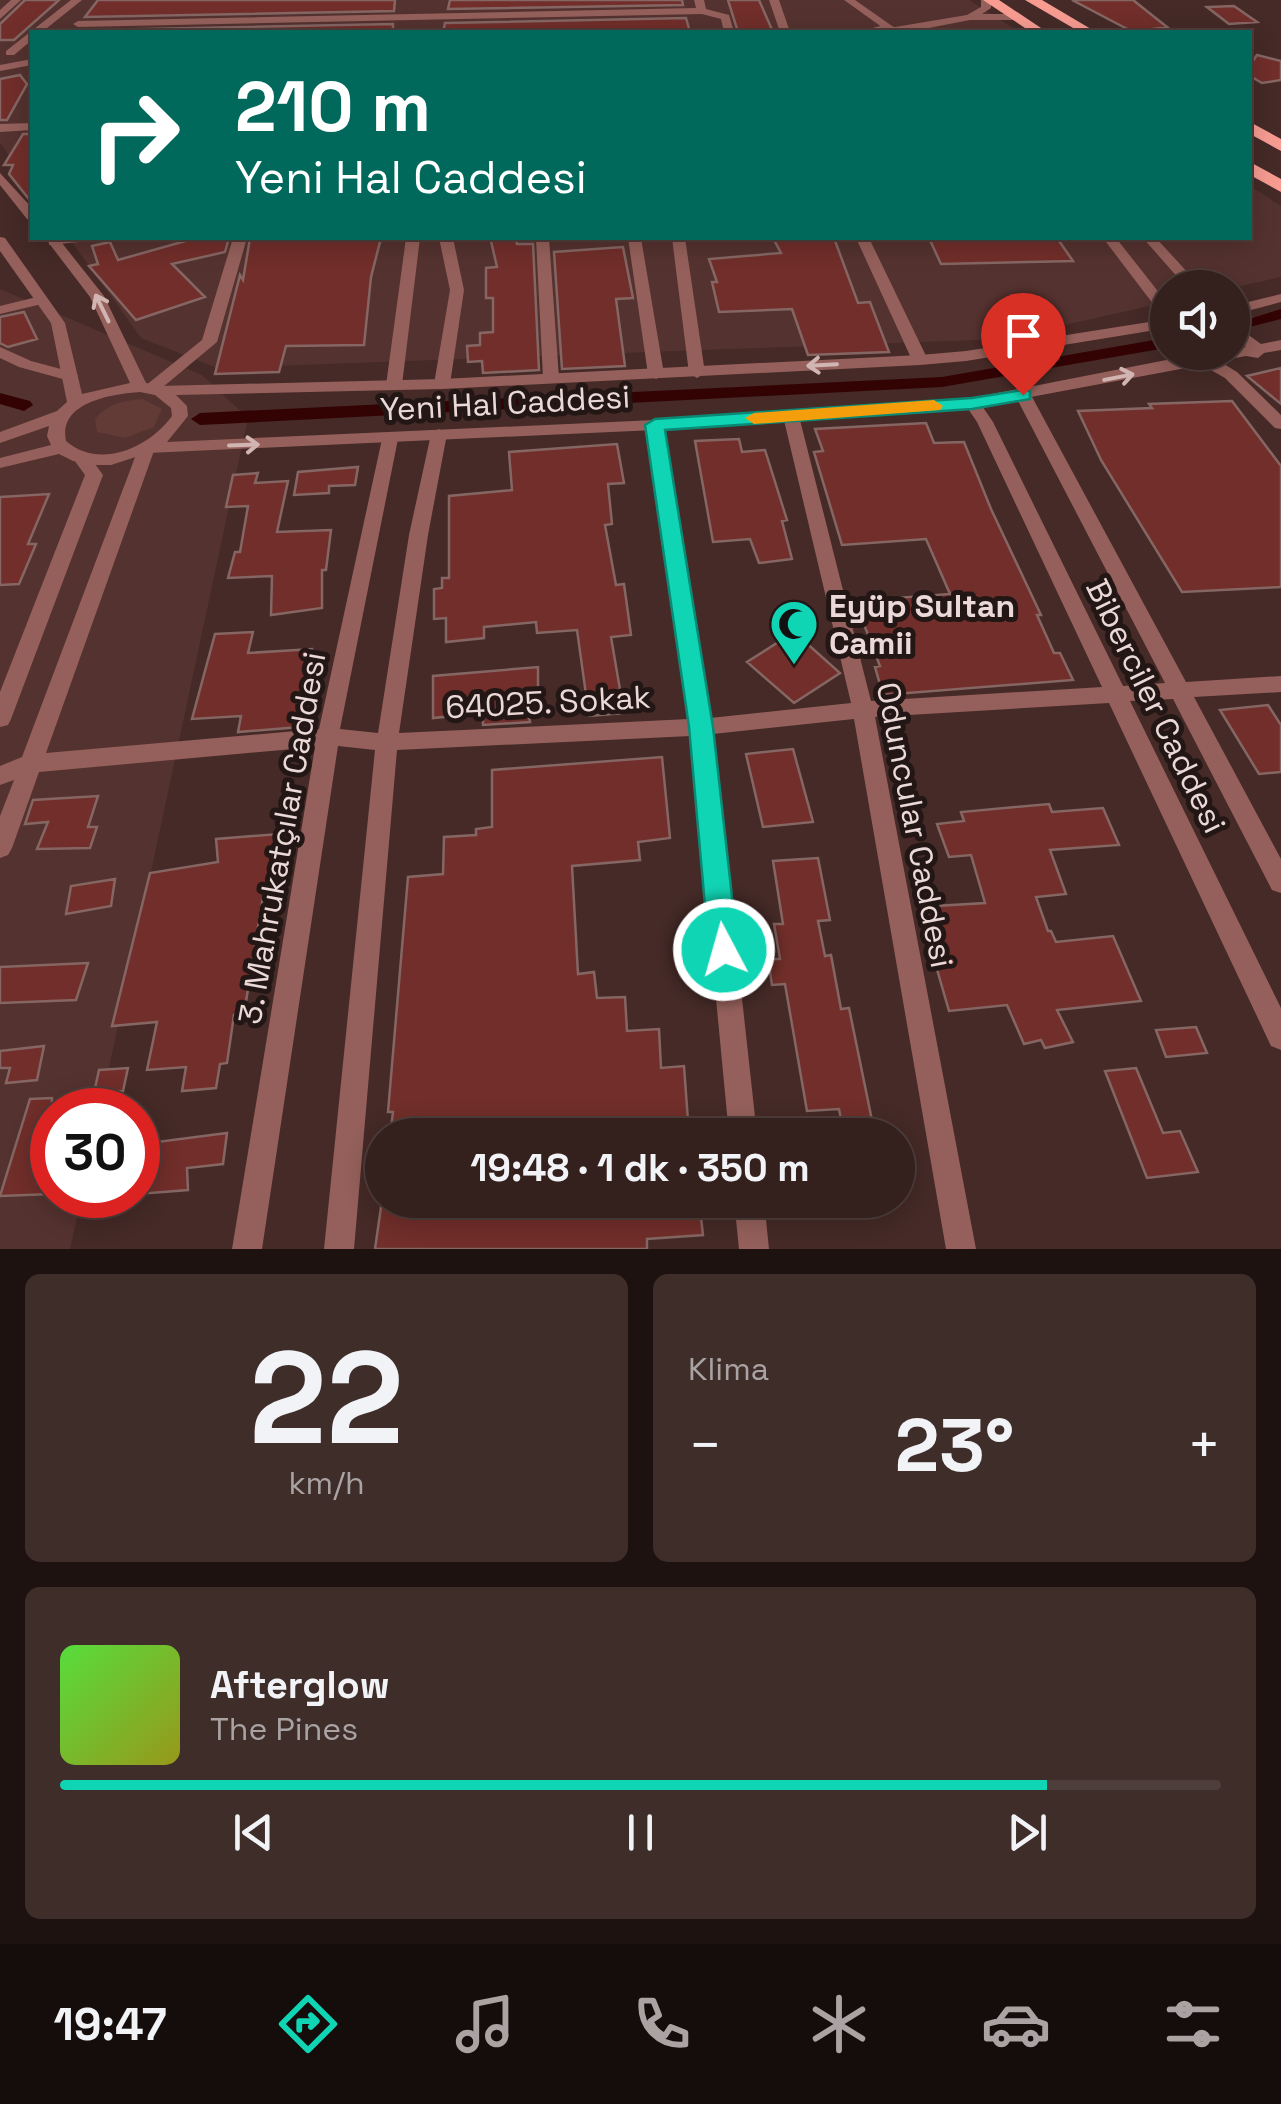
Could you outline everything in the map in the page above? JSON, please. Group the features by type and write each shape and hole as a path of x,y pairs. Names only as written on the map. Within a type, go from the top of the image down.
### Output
{"highway":[{"path":"988,0 1037,30"},
{"path":"1032,0 1085,30"},
{"path":"1252,128 1281,146"},
{"path":"1252,168 1281,187"}],"street":[{"path":"79,0 79,28 701,5 726,17 728,30"},
{"path":"39,30 79,0"},
{"path":"774,0 784,30"},
{"path":"849,0 896,30 970,17 1017,17"},
{"path":"970,17 986,8 988,0"},
{"path":"0,16 8,4"},
{"path":"861,9 864,30"},
{"path":"5,54 30,37"},
{"path":"5,54 30,51"},
{"path":"0,68 30,62"},
{"path":"0,128 30,127"},
{"path":"0,177 30,214"},
{"path":"0,848 146,448 162,439 180,416 179,406 150,389 97,296 52,240"},
{"path":"150,389 210,342 239,240"},
{"path":"394,384 413,240"},
{"path":"442,384 457,290 446,240"},
{"path":"542,240 551,378"},
{"path":"634,240 656,374"},
{"path":"678,240 697,373"},
{"path":"863,240 920,360"},
{"path":"1111,240 1150,291"},
{"path":"1150,240 1178,270"},
{"path":"0,242 58,324 70,376 70,410 56,427 55,438 94,476 0,719"},
{"path":"1250,306 1281,298"},
{"path":"0,310 40,300"},
{"name":"Yeni Hal Caddesi","path":"70,410 110,390 442,384 920,360 1150,326"},
{"path":"1231,375 1258,350 1250,343"},
{"name":"Yeni Hal Caddesi","path":"1250,351 1281,345"},
{"path":"0,352 25,364 70,376"},
{"name":"Yeni Hal Caddesi","path":"71,453 113,458 146,448 655,425 972,403 1150,368"},
{"path":"1223,370 1281,424"},
{"name":"Biberciler Caddesi","path":"1023,395 1281,882"},
{"name":"Biberciler Caddesi","path":"972,403 985,422 1281,1037"},
{"path":"0,438 70,410"},
{"name":"Oduncular Caddesi","path":"791,416 862,710 961,1249"},
{"path":"655,425 701,727 740,1118"},
{"path":"339,1249 387,742 420,519 439,434"},
{"name":"3. Mahrukatçılar Caddesi","path":"248,1249 328,737 390,439"},
{"path":"0,463 71,453"},
{"name":"64025. Sokak","path":"0,776 28,764 328,737 387,742 701,727 862,710 1281,684"},
{"path":"751,1218 754,1249"}],"shaded area":[{"path":"0,0 969,0 1016,30 30,30 30,185 0,143"},
{"path":"1252,187 1281,206 1281,277 1250,284 1250,270 1150,270 1150,306 1003,339 217,368 141,338 70,240 1252,240"},
{"path":"0,289 202,375 248,418 105,1088 30,1088 30,1218 77,1218 70,1249 0,1249"},
{"path":"143,399 162,409 154,427 125,438 97,432 95,419 105,410"}],"building":[{"path":"25,0 59,0 14,40 0,40 0,24"},
{"path":"98,0 395,0 394,11 85,17"},
{"path":"450,0 682,0 683,5 448,9"},
{"path":"728,0 759,0 772,30 737,30"},
{"path":"1072,0 1133,0 1167,27 1129,30"},
{"path":"1234,6 1257,22 1229,24 1207,7"},
{"path":"686,18 689,30 443,30 445,23"},
{"path":"393,24 393,30 98,30"},
{"path":"1257,55 1281,61 1281,80 1262,83 1252,77 1252,62"},
{"path":"20,75 27,84 7,120 0,120 0,79"},
{"path":"23,134 30,134 30,200 9,174 13,165 4,165"},
{"path":"189,240 228,240 225,252 172,264 205,297 136,320 89,266 98,264 92,246 110,242 118,260"},
{"path":"250,240 380,240 371,277 364,345 286,346 279,372 215,374 240,275 243,280"},
{"path":"774,240 835,240 858,303 870,302 889,352 808,355 792,309 719,312 712,282 717,282 709,259 781,253"},
{"path":"930,240 1058,240 1073,261 941,264"},
{"path":"491,241 533,244 539,370 483,373 482,361 468,362 467,346 480,345 480,333 493,332 493,298 486,298 486,268 497,267"},
{"path":"623,247 633,298 616,299 625,366 562,369 554,252"},
{"path":"24,312 37,339 8,347 0,343 0,317"},
{"path":"1281,368 1281,404 1247,376"},
{"path":"1232,401 1281,466 1281,587 1182,592 1101,460 1078,411"},
{"path":"926,423 934,443 964,442 1054,653 1060,653 1073,680 883,695 875,667 880,666 855,601 950,594 926,539 842,545 814,452 823,451 815,429"},
{"path":"739,439 742,452 765,450 787,520 782,521 792,559 759,563 750,539 713,542 695,441"},
{"path":"617,444 624,483 608,484 612,524 605,525 616,585 624,584 631,635 611,637 624,713 589,716 577,630 537,633 536,622 484,627 484,638 446,642 446,618 434,619 434,589 442,588 442,578 449,578 449,496 512,490 509,452"},
{"path":"358,467 355,485 329,486 329,493 294,495 298,472"},
{"path":"258,473 255,483 288,481 277,532 331,530 326,570 322,570 322,608 271,615 272,576 228,578 235,552 240,552 248,506 226,507 233,475"},
{"path":"49,494 28,544 36,544 19,584 0,585 0,497"},
{"path":"253,632 248,653 312,649 300,727 238,732 241,716 192,719 215,634"},
{"name":"Eyüp Sultan Camii","path":"794,632 840,673 794,703 747,662"},
{"path":"538,667 538,716 529,717 530,722 483,725 483,713 433,718 433,676"},
{"path":"1268,705 1281,725 1281,772 1259,774 1220,710"},
{"path":"793,749 813,822 763,827 746,754"},
{"path":"662,757 670,838 638,842 640,860 572,866 578,974 594,972 597,998 625,997 627,1031 659,1029 661,1068 684,1066 688,1118 392,1118 393,1112 388,1112 408,877 443,874 444,837 476,835 476,829 492,827 492,770"},
{"path":"98,796 88,827 97,827 90,848 37,849 48,822 25,824 33,800"},
{"path":"1049,804 1052,812 1103,808 1119,845 1050,850 1066,894 1036,897 1048,931 1056,942 1113,936 1141,1001 1057,1010 1073,1042 1045,1048 1041,1040 1024,1044 1007,1005 949,1011 919,907 985,903 971,855 949,857 937,824 964,821 961,812"},
{"path":"278,834 269,890 264,890 244,1014 234,1015 227,1063 220,1064 216,1088 182,1091 186,1067 147,1070 157,1022 112,1026 150,873 218,862 216,839"},
{"path":"818,858 830,920 818,921 825,956 831,955 841,1009 849,1008 872,1118 841,1118 839,1109 807,1111 785,984 772,985 768,959 780,959 774,924 783,924 773,861"},
{"path":"115,879 111,906 66,914 71,886"},
{"path":"88,963 76,1000 0,1003 0,967"},
{"path":"1196,1027 1207,1053 1166,1057 1156,1030"},
{"path":"44,1046 37,1080 6,1083 10,1068 0,1068 0,1051"},
{"path":"128,1068 124,1088 95,1088 99,1070"},
{"path":"1136,1068 1163,1133 1180,1131 1198,1172 1147,1178 1105,1071"},
{"path":"30,1099 30,1195 0,1196"},
{"path":"227,1133 223,1164 187,1168 188,1190 160,1192 160,1142"},
{"path":"379,1218 701,1218 703,1235 647,1239 647,1249 375,1249"}],"waterway":[{"path":"1250,322 1281,314"},
{"path":"200,419 942,382 1150,346"},
{"path":"0,398 24,405"}],"slow traffic":[{"path":"754,418 934,406"}],"place":[{"name":"Eyüp Sultan Camii","path":"794,666"}],"route":[{"path":"724,950 701,727 655,425 972,403 1023,395"}]}
